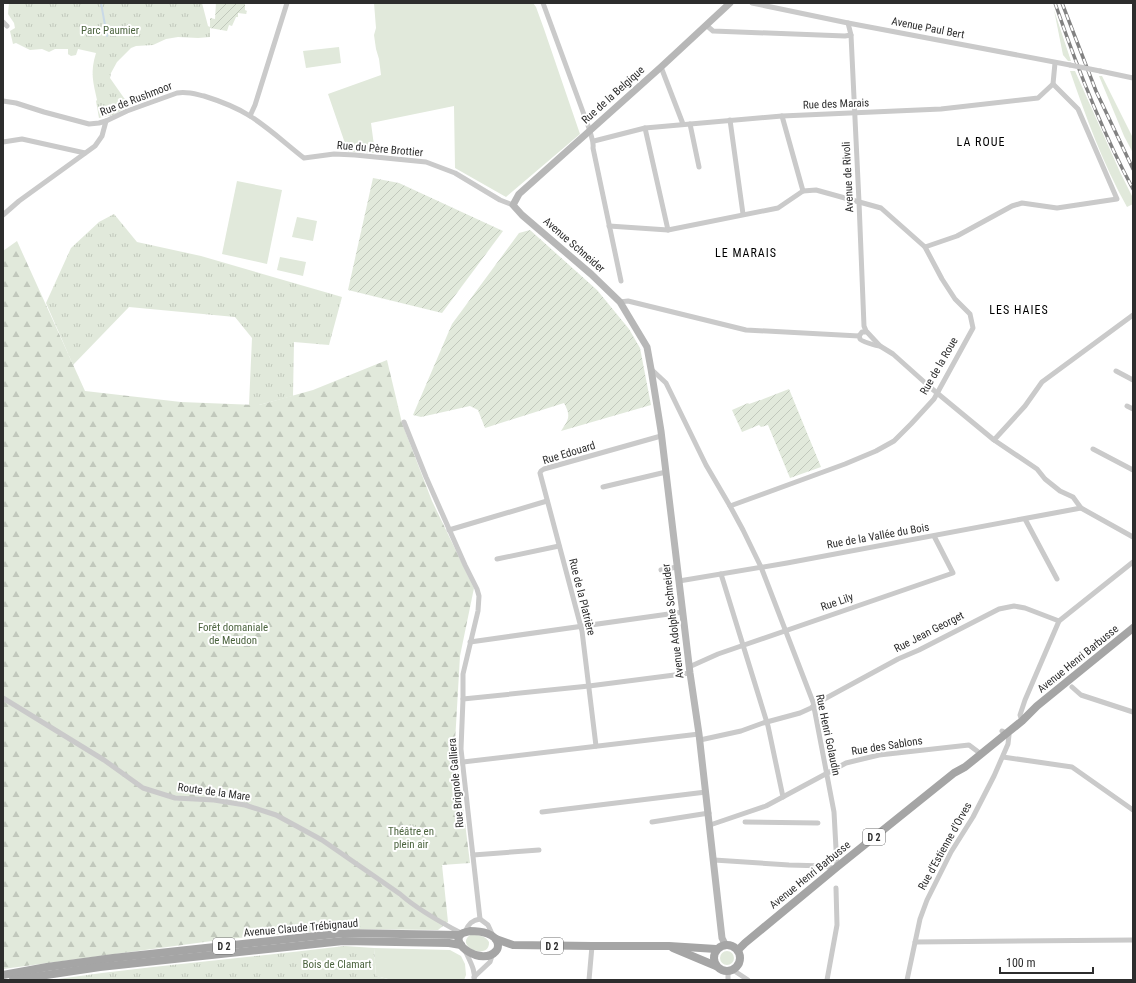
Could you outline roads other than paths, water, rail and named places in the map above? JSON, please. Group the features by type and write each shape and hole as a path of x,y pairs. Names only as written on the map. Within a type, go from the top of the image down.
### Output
{"main road":[{"name":"Avenue Henri Barbusse","path":"738,950 836,868 954,773 965,767 979,752 1133,628"},
{"path":"479,931 494,937 498,948 495,952 481,956 473,955 463,948 459,940 462,934 479,931"},
{"name":"Avenue Claude Trébignaud","path":"3,975 47,966 343,933 462,934"},
{"name":"D 2","path":"494,937 512,945"},
{"name":"Avenue Claude Trébignaud","path":"12,980 100,967 343,941 449,943 463,948"},
{"path":"725,944 738,950 740,954 740,961 738,965 730,971 722,970 716,966 713,958 716,949 725,944"},
{"name":"D 2","path":"495,952 512,945 669,946 716,949"},
{"name":"D 2","path":"669,946 716,966"}],"street":[{"path":"250,116 255,105 287,3"},
{"path":"543,3 594,141 593,148 621,281"},
{"name":"Rue de la Belgique","path":"513,204 518,194 590,131 730,3"},
{"name":"Avenue Paul Bert","path":"752,3 1133,78"},
{"name":"Avenue de Rivoli","path":"848,23 851,35 864,326 866,331"},
{"path":"706,25 713,30 845,36 851,35"},
{"path":"609,226 668,230 778,208 803,191 816,190 881,208 925,247 957,236 1012,206 1022,203 1057,208 1117,199 1078,109 1053,84 1055,62"},
{"path":"661,67 683,124"},
{"name":"Rue des Marais","path":"594,141 645,128 683,124 782,116 941,110 1038,98 1053,84"},
{"name":"Rue de Rushmoor","path":"3,101 16,103 89,124 106,121 145,104 184,92 216,100 239,109 250,116"},
{"name":"Rue du Père Brottier","path":"250,116 304,158 341,154 426,162 455,174 500,200 513,204"},
{"path":"782,116 803,191"},
{"path":"730,120 743,214"},
{"path":"3,215 18,201 95,146 102,136 106,121"},
{"path":"690,124 699,167"},
{"path":"645,128 668,230"},
{"path":"3,142 22,140 84,153"},
{"name":"Avenue Schneider","path":"513,204 522,214 591,274 620,302"},
{"name":"Rue de la Roue","path":"730,506 845,464 876,451 894,441 906,430 938,393 973,328 970,314 955,299 942,279 925,247"},
{"path":"620,302 628,301 746,330 859,336 862,332 866,331 880,346 893,354 994,440 1037,469 1045,479 1060,492 1073,497 1081,508 1133,536"},
{"name":"Avenue Adolphe Schneider","path":"620,302 647,347 651,369 666,472 690,670 700,737 722,938 725,944"},
{"path":"994,440 1025,406 1042,382 1133,315"},
{"path":"859,336 861,341 880,346"},
{"path":"866,342 870,336"},
{"name":"Rue Henri Golaudin","path":"651,369 666,383 706,465 730,506 761,567 814,706 834,812 836,868"},
{"path":"1116,371 1133,380"},
{"path":"1127,406 1133,409"},
{"name":"Rue Brignole Galliera","path":"404,422 426,477 479,596 478,611 463,674 461,749 480,919"},
{"name":"Rue Edouard","path":"547,501 541,471 661,436"},
{"path":"1093,449 1133,470"},
{"path":"603,487 666,472"},
{"path":"449,530 547,501"},
{"name":"Rue de la Platrière","path":"547,501 581,626 596,746"},
{"name":"Rue de la Vallée du Bois","path":"679,581 934,536 1081,508"},
{"path":"1024,519 1057,578"},
{"name":"Rue Lily","path":"463,699 589,686 690,670 718,654 953,573 934,536"},
{"path":"497,559 560,546"},
{"path":"1021,718 1025,700 1059,621 1133,562"},
{"path":"661,570 677,568"},
{"path":"721,574 767,722 783,797"},
{"name":"Rue Jean Georget","path":"463,762 596,746 700,737 741,731 800,713 898,659 919,650 999,609 1014,606 1025,608 1059,621"},
{"path":"470,642 683,612"},
{"path":"1072,687 1081,695 1133,712"},
{"name":"Route de la Mare","path":"3,698 104,760 144,788 175,798 214,800 245,805 276,815 322,840 400,894 409,902 443,924 462,934"},
{"name":"Rue d'Estienne d'Orves","path":"907,980 920,919 930,894 951,852 973,817 994,776 1000,760 1003,757 1008,744 1009,735 1004,732"},
{"name":"Rue des Sablons","path":"710,825 766,806 846,763 879,755 969,745 979,752"},
{"path":"1003,757 1072,767 1133,810"},
{"path":"542,812 706,792"},
{"path":"652,822 709,813"},
{"path":"745,822 818,823"},
{"path":"473,855 539,850"},
{"path":"714,860 825,866 836,868"},
{"path":"827,980 837,925 836,888"},
{"path":"462,934 467,926 480,919 488,925 494,937"},
{"path":"915,942 1133,940"},
{"path":"589,980 592,946"},
{"path":"463,948 473,968 474,978"},
{"path":"474,978 490,962 495,952"},
{"path":"728,980 730,971 748,980"}],"waterway":[{"path":"101,3 107,36"}],"railway":[{"path":"1055,3 1090,98 1110,144 1133,189"},
{"path":"1062,3 1096,91 1133,169"}],"district":[{"name":"LA ROUE","path":"981,142"},
{"name":"LE MARAIS","path":"746,253"},
{"name":"LES HAIES","path":"1019,310"}],"park label":[{"name":"Parc Paumier","path":"110,30"},
{"name":"Forêt domaniale de Meudon","path":"233,633"},
{"name":"Théâtre en plein air","path":"411,837"},
{"name":"Bois de Clamart","path":"337,964"}]}
